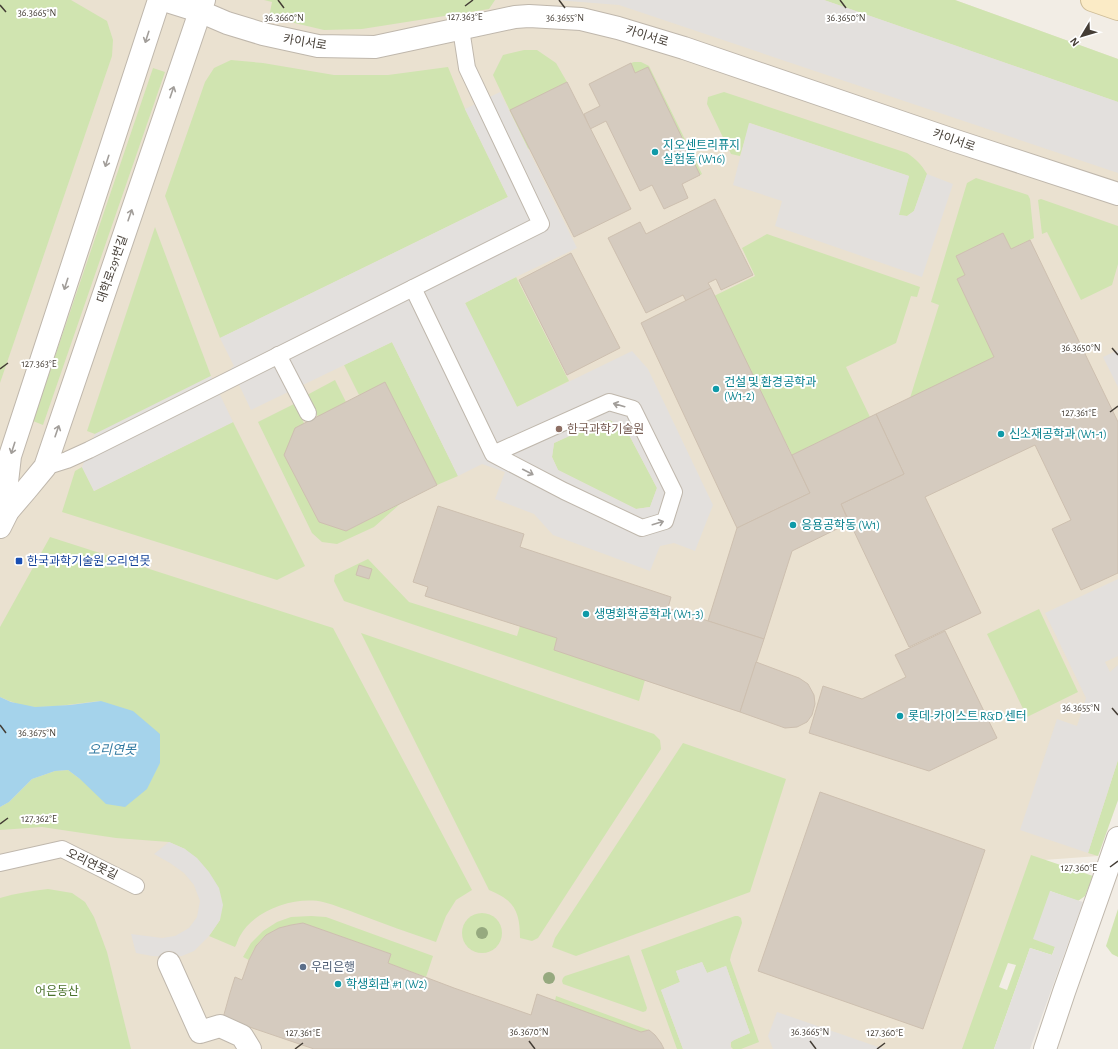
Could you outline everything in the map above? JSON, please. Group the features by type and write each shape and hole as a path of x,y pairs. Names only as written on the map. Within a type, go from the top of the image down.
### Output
{"main road":[{"path":"1092,0 1118,9"}],"street":[{"path":"4,519 10,456 159,0"},
{"name":"카이서로","path":"164,0 202,5 227,22 263,34 318,46 376,47 515,17 529,16 581,19 618,28 684,48 956,141 1118,194"},
{"name":"대학로291번길","path":"4,519 44,467 202,5"},
{"path":"1045,1049 1118,838"},
{"path":"169,963 200,1032 220,1026 242,1036 250,1049"}],"lane":[{"path":"44,467 67,460 89,450 541,224 467,68 461,29"},
{"path":"413,288 493,454 642,528 665,521 674,492 633,409 609,402 493,454"},
{"path":"278,355 308,413"},
{"name":"오리연못길","path":"0,864 62,849 136,886"}],"shaded area":[{"name":"한국과학기술원","path":"0,0 955,0 1118,59 1118,800 1098,856 1044,860 1023,911 978,1049 0,1049"},
{"path":"555,0 824,0 1118,102 1118,173 619,5"},
{"path":"500,92 577,248 465,303 517,407 632,351 648,369 713,505 695,551 674,543 660,546 650,571 553,535 534,514 495,499 505,472 482,464 458,476 392,342 251,410 231,368 234,366 220,338 508,197 465,109","holes":["610,420 627,431 657,488 650,507 636,509 558,470 552,457 554,443 600,422"]},
{"path":"749,123 909,176 899,215 907,216 914,211 927,174 953,184 922,277 775,226 782,201 733,185"},
{"path":"1118,350 1118,387 1103,357"},
{"path":"211,376 233,422 94,491 82,467 95,434"},
{"path":"1118,579 1118,656 1105,662 1110,672 1118,665 1118,760 1088,853 1020,830 1057,719 1077,726 1086,698 1045,613"},
{"path":"169,842 185,849 197,858 209,872 219,888 223,905 220,920 209,936 194,951 182,956 152,956 136,953 131,934 162,938 175,936 189,928 197,917 200,901 194,885 184,873 154,854"},
{"path":"1050,891 1083,902 1030,1049 994,1049 1030,948 1052,955 1055,947 1033,939"},
{"path":"702,962 707,973 726,966 750,1033 731,1042 731,1049 683,1049 661,990 680,982 676,971"},
{"path":"777,1012 884,1049 773,1049 768,1036"}],"green space":[{"path":"0,0 71,0 107,21 113,40 112,56 0,383"},
{"path":"264,0 495,0 489,9 362,29 324,30 269,17 272,2"},
{"path":"824,0 955,0 1118,59 1118,102"},
{"path":"524,50 537,50 556,63 567,82 511,110 530,148 528,149 493,75 503,55"},
{"path":"231,60 263,63 334,75 388,75 448,67 465,109 508,197 220,338 165,196 205,82 214,68"},
{"path":"641,62 649,66 702,174 700,175 648,67 635,73 631,63"},
{"path":"153,68 165,72 43,425 33,421"},
{"path":"724,92 907,153 923,167 927,174 914,211 907,216 898,215 909,176 750,123 740,156 731,154 707,104 708,97"},
{"path":"976,178 1028,195 1030,199 1034,238 1011,249 1003,233 956,256 965,275 957,279 994,357 910,398 939,305 931,302 967,183"},
{"path":"1041,199 1118,226 1118,264 1112,285 1081,300 1047,232 1042,234 1038,200"},
{"path":"155,227 211,376 95,434 87,431"},
{"path":"767,234 920,287 917,297 911,296 896,343 846,367 870,417 792,455 714,296 755,276 742,248"},
{"path":"516,277 569,381 517,407 465,303"},
{"path":"392,342 458,476 437,485 385,383 359,395 344,365"},
{"path":"335,380 346,402 318,417 307,395"},
{"path":"294,404 304,423 285,455 319,522 346,531 400,504 374,527 337,544 322,542 312,533 258,422"},
{"path":"610,420 627,431 657,488 650,507 636,509 558,470 552,457 554,443 600,422"},
{"path":"233,422 305,566 277,580 62,512 75,471 82,467 94,491"},
{"path":"50,537 333,628 472,890 456,900 446,916 436,942 323,902 300,901 276,907 255,919 246,927 239,937 235,947 209,936 220,920 185,849 169,842 116,838 42,827 0,830 0,807 9,802 32,779 55,771 68,770 80,779 101,701 61,706 36,707 18,704 0,697 0,627"},
{"path":"368,559 409,602 517,636 520,626 557,638 554,650 645,680 639,701 344,601 334,581 335,575"},
{"path":"1039,609 1078,692 1027,717 987,634"},
{"path":"361,633 654,734 660,740 661,749 538,938 532,941 520,938 519,921 514,908 510,902 489,890"},
{"path":"683,743 786,779 750,892 576,956 552,947 555,938"},
{"path":"1118,760 1118,800 1098,856 1088,853"},
{"path":"1031,855 1093,876 1085,896 1078,901 1050,891 1055,947 1052,955 1030,948 994,1049 962,1049","holes":["1008,963 1016,965 1007,990 999,987"]},
{"name":"어은동산","path":"48,889 72,893 85,902 94,917 107,952 131,1049 0,1049 0,898 18,893"},
{"path":"1118,909 1118,957 1112,954 1106,946"},
{"path":"486,913 493,916 499,922 502,933 501,941 493,950 486,953 478,953 471,950 463,941 462,929 465,922 474,914"},
{"path":"735,916 741,918 742,923 730,960 759,1042 741,1049 733,1049 731,1047 731,1042 750,1033 726,966 707,973 702,962 676,971 680,982 661,990 683,1049 677,1049 641,950"},
{"path":"291,917 326,917 433,956 426,977 388,963 391,954 303,923 290,925 271,932 260,940 249,960 243,957 251,943 263,931 277,922"},
{"path":"629,955 647,1008 646,1011 643,1012 563,984 562,981 565,976"},
{"path":"556,996 649,1030 641,1032 555,1001"}],"water":[{"name":"오리연못","path":"0,697 11,702 35,707 101,701 133,711 160,734 160,763 147,789 125,807 106,804 80,779 68,770 55,771 32,779 9,802 0,807"}],"building":[{"name":"지오센트리퓨지 실험동 (W16)","path":"631,63 635,73 648,67 700,175 682,184 688,198 664,209 652,185 640,191 606,121 590,129 584,114 600,106 589,84"},
{"path":"567,82 631,209 574,237 510,110"},
{"path":"715,199 753,275 721,290 716,279 708,283 711,288 686,301 683,295 646,313 608,238 640,222 646,234"},
{"name":"신소재공학과 (W1-1)","path":"1003,233 1011,249 1030,240 1118,422 1118,573 1081,590 1052,529 1071,520 1035,445 925,497 981,613 909,647 841,504 904,474 876,414 994,357 957,279 965,275 956,256"},
{"path":"571,253 620,348 567,375 519,280"},
{"name":"건설 및 환경공학과 (W1-2)","path":"711,288 810,493 737,528 641,323"},
{"path":"385,382 437,485 346,531 319,522 284,455 295,428"},
{"name":"응용공학동 (W1)","path":"876,414 904,474 841,504 849,523 792,551 764,639 708,621 737,528 810,493 792,455"},
{"name":"생명화학공학과 (W1-3)","path":"438,506 524,534 520,547 671,597 668,608 764,639 740,712 554,650 557,638 425,596 428,587 413,582"},
{"path":"359,565 372,569 369,579 356,575"},
{"name":"롯데-카이스트 R&D 센터","path":"945,631 997,738 929,771 809,733 823,686 862,699 906,677 895,655"},
{"path":"756,662 799,678 808,684 814,695 815,704 812,715 807,722 797,727 785,728 740,712"},
{"path":"820,792 985,850 923,1029 758,971"},
{"name":"학생회관 #1 (W2)","path":"303,923 391,954 388,963 531,1015 537,994 641,1032 649,1030 655,1035 664,1049 314,1049 223,1018 235,977 242,980 256,946 266,935 279,928"}],"place":[{"name":"지오센트리퓨지 실험동 (W16)","path":"655,152"},
{"name":"건설 및 환경공학과 (W1-2)","path":"716,389"},
{"name":"한국과학기술원","path":"559,429"},
{"name":"신소재공학과 (W1-1)","path":"1001,434"},
{"name":"응용공학동 (W1)","path":"793,525"},
{"name":"한국과학기술원 오리연못","path":"19,561"},
{"name":"생명화학공학과 (W1-3)","path":"586,614"},
{"name":"롯데-카이스트 R&D 센터","path":"900,716"},
{"name":"우리은행","path":"303,967"},
{"name":"학생회관 #1 (W2)","path":"338,984"}]}
